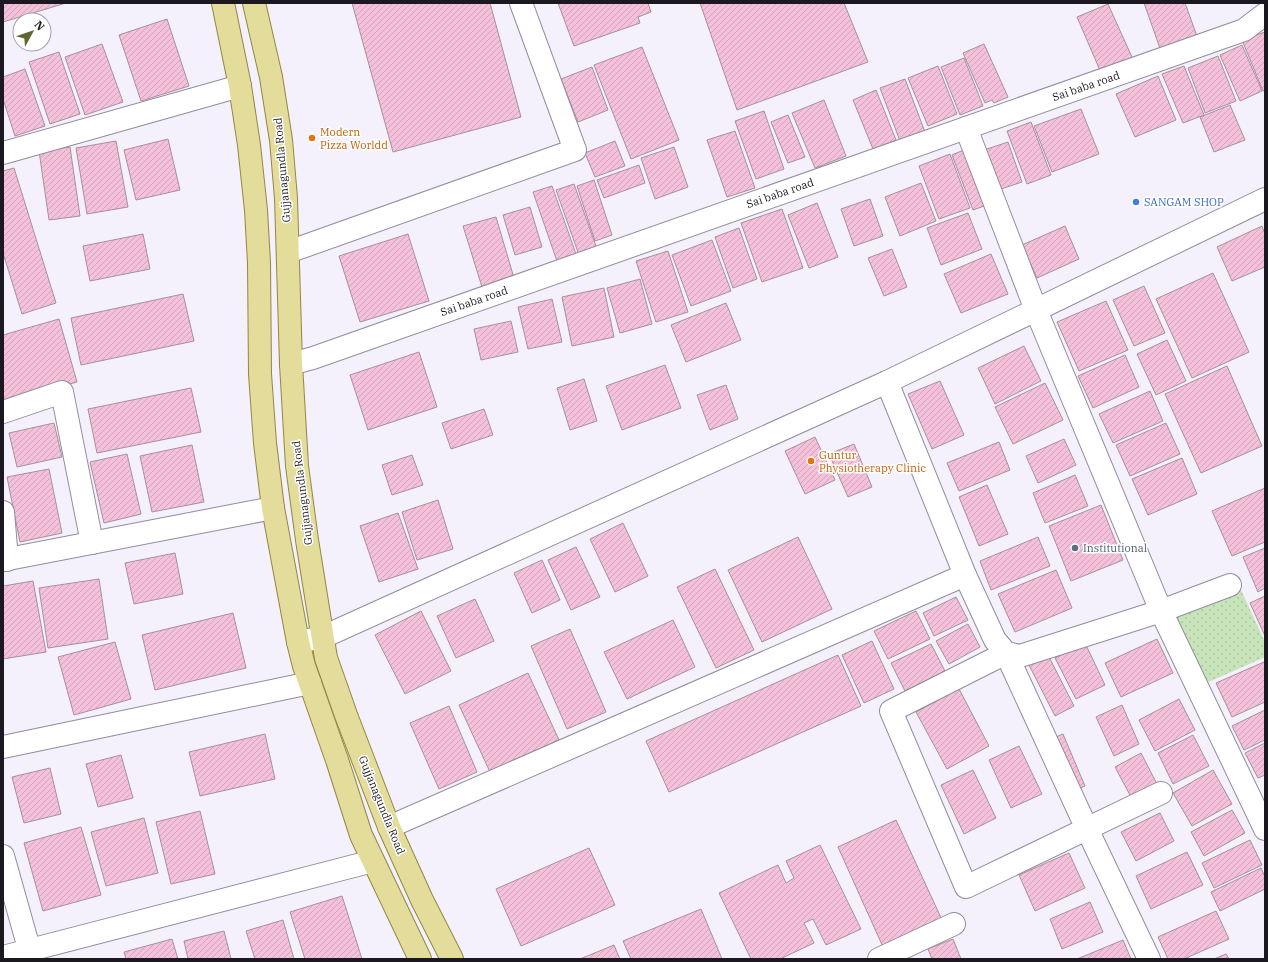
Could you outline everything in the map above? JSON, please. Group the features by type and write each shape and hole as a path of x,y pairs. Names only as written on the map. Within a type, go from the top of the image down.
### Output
{"main road":[{"path":"223,3 240,86 249,145 256,210 259,263 260,374 265,443 273,508 298,642 304,666 337,760 361,835 420,959"},
{"name":"Gujjanagundla Road","path":"254,3 271,77 282,140 286,198 291,364 298,466 307,540 326,658 389,827 422,900 452,959"}],"street":[{"path":"288,252 575,150 521,3"},
{"name":"Sai baba road","path":"291,364 314,358 1244,30 1265,14"},
{"path":"3,153 240,86"},
{"path":"966,128 1036,310 1161,610 1265,829"},
{"path":"298,642 323,637 886,382 1265,199"},
{"path":"886,382 965,576 995,640 1006,653 1149,959"},
{"path":"3,412 62,392 92,543"},
{"path":"3,512 5,560 273,508"},
{"path":"389,827 965,576"},
{"path":"1161,793 966,887 891,711 1006,653 1020,656 1161,610 1230,585"},
{"path":"3,747 310,683"},
{"path":"3,856 31,955"},
{"path":"3,957 31,955 373,861"},
{"path":"879,959 954,924"}],"green space":[{"path":"1240,588 1265,642 1265,657 1204,684 1173,616"}],"building":[{"path":"3,3 66,3 36,12 12,12 12,19 3,22"},
{"path":"352,3 490,3 521,117 393,152"},
{"path":"558,3 648,3 651,12 638,17 640,23 574,46"},
{"path":"700,3 844,3 868,62 737,110"},
{"path":"1144,3 1185,3 1198,39 1161,51"},
{"path":"1108,4 1136,66 1102,75 1077,17"},
{"path":"167,19 189,86 141,101 119,35"},
{"path":"1265,32 1265,90 1263,91 1242,40"},
{"path":"102,44 123,102 85,115 65,57"},
{"path":"984,44 1008,97 994,103 992,100 985,103 963,53"},
{"path":"1242,45 1262,91 1240,101 1220,55"},
{"path":"642,47 679,140 631,159 594,65"},
{"path":"59,52 80,114 50,124 29,62"},
{"path":"1218,56 1236,101 1205,113 1188,68"},
{"path":"964,58 983,106 960,115 941,67"},
{"path":"938,66 957,114 928,126 908,78"},
{"path":"1184,66 1204,115 1183,123 1162,74"},
{"path":"592,67 608,110 578,122 561,79"},
{"path":"25,69 45,126 15,136 3,99 3,77"},
{"path":"1158,76 1176,120 1135,137 1116,94"},
{"path":"905,79 925,132 900,141 880,88"},
{"path":"876,90 896,140 873,149 853,100"},
{"path":"824,100 846,156 815,168 792,113"},
{"path":"1230,105 1245,140 1214,152 1200,117"},
{"path":"1081,109 1099,154 1052,172 1034,126"},
{"path":"764,111 784,169 756,179 735,121"},
{"path":"788,115 805,157 788,163 771,122"},
{"path":"1031,122 1051,175 1027,184 1007,131"},
{"path":"735,131 755,188 727,197 707,140"},
{"path":"168,139 180,190 136,200 124,150"},
{"path":"116,141 128,207 87,214 76,148"},
{"path":"615,141 625,166 595,177 585,153"},
{"path":"1008,142 1022,182 992,192 978,152"},
{"path":"973,146 995,202 973,210 952,155"},
{"path":"70,147 80,216 49,220 39,151"},
{"path":"674,147 688,187 655,199 641,158"},
{"path":"950,154 970,208 939,219 919,166"},
{"path":"639,165 645,183 604,198 597,180"},
{"path":"14,168 56,303 22,314 3,253 3,171"},
{"path":"594,180 612,235 595,241 577,186"},
{"path":"921,183 936,221 900,236 885,197"},
{"path":"574,184 597,249 579,255 556,190"},
{"path":"552,186 577,257 558,264 533,192"},
{"path":"870,199 883,236 854,246 841,209"},
{"path":"817,203 838,257 809,268 788,215"},
{"path":"530,207 542,247 515,255 503,215"},
{"path":"782,209 803,268 762,282 741,223"},
{"path":"968,213 982,249 941,265 927,228"},
{"path":"496,217 514,278 482,287 463,226"},
{"path":"1065,226 1079,259 1037,278 1022,245"},
{"path":"1262,226 1265,234 1265,267 1232,281 1217,247"},
{"path":"739,228 757,279 733,288 715,237"},
{"path":"143,234 150,269 90,281 83,246"},
{"path":"408,234 429,301 360,322 339,256"},
{"path":"712,240 731,291 691,306 672,255"},
{"path":"892,249 907,287 884,296 868,258"},
{"path":"668,251 688,312 656,322 636,261"},
{"path":"991,254 1008,294 961,313 944,274"},
{"path":"1213,273 1249,352 1192,378 1156,299"},
{"path":"640,279 652,324 620,333 607,288"},
{"path":"1144,286 1165,333 1134,346 1113,300"},
{"path":"604,288 614,337 572,346 562,297"},
{"path":"183,294 194,341 81,365 71,318"},
{"path":"552,299 562,342 528,349 518,307"},
{"path":"1106,301 1128,350 1079,371 1057,322"},
{"path":"726,303 741,340 686,362 671,325"},
{"path":"59,319 77,382 3,402 3,335"},
{"path":"511,321 518,352 481,360 474,329"},
{"path":"1167,340 1186,381 1156,395 1137,354"},
{"path":"1024,346 1041,381 995,404 978,368"},
{"path":"419,352 437,407 368,430 350,375"},
{"path":"1125,355 1139,387 1093,408 1078,376"},
{"path":"665,365 681,408 622,430 606,386"},
{"path":"1227,366 1262,446 1201,473 1165,394"},
{"path":"584,379 597,421 570,430 557,388"},
{"path":"940,381 964,435 932,449 908,394"},
{"path":"1045,383 1063,420 1013,444 995,407"},
{"path":"726,385 738,419 710,430 697,395"},
{"path":"191,388 201,432 97,453 88,409"},
{"path":"1150,391 1163,421 1113,443 1099,414"},
{"path":"484,409 493,435 451,449 442,423"},
{"path":"54,423 62,457 17,467 9,433"},
{"path":"1166,423 1180,454 1130,476 1116,445"},
{"path":"815,437 835,480 805,494 785,451"},
{"path":"1064,439 1076,465 1038,483 1026,456"},
{"path":"999,442 1010,470 959,491 947,463"},
{"path":"854,444 872,487 848,497 829,454"},
{"path":"192,445 204,502 152,512 140,456"},
{"path":"127,454 141,514 104,523 90,462"},
{"path":"412,455 423,485 392,495 382,465"},
{"path":"1182,458 1197,494 1148,515 1132,479"},
{"path":"49,469 62,533 20,542 7,477"},
{"path":"1075,475 1088,506 1045,523 1033,493"},
{"path":"987,485 1008,534 979,546 959,497"},
{"path":"1265,488 1265,542 1232,556 1212,511"},
{"path":"438,500 453,549 417,560 402,512"},
{"path":"1101,505 1123,560 1071,581 1049,526"},
{"path":"398,513 418,569 379,582 360,526"},
{"path":"623,523 648,576 615,592 590,539"},
{"path":"798,537 832,609 762,642 728,570"},
{"path":"1038,537 1050,566 991,590 980,561"},
{"path":"576,547 600,597 571,610 548,560"},
{"path":"1265,548 1265,588 1258,592 1243,557"},
{"path":"175,553 183,594 134,604 125,563"},
{"path":"542,560 560,600 532,613 514,573"},
{"path":"715,569 754,650 716,668 677,587"},
{"path":"1056,570 1072,608 1015,632 998,594"},
{"path":"99,579 108,639 48,648 39,588"},
{"path":"33,581 46,652 3,659 3,586"},
{"path":"1265,596 1265,636 1250,603"},
{"path":"956,597 968,620 934,636 923,613"},
{"path":"475,599 494,641 456,658 437,616"},
{"path":"421,611 451,671 405,694 375,635"},
{"path":"916,611 930,639 888,659 874,631"},
{"path":"233,613 246,668 155,690 142,635"},
{"path":"673,620 695,667 627,699 604,652"},
{"path":"968,624 980,647 949,664 936,641"},
{"path":"570,629 606,712 567,729 531,646"},
{"path":"1157,639 1173,673 1121,697 1105,663"},
{"path":"872,641 894,689 864,703 842,655"},
{"path":"115,642 131,699 74,715 58,657"},
{"path":"1085,643 1105,685 1076,699 1055,658"},
{"path":"931,644 945,671 905,691 891,663"},
{"path":"838,655 861,706 669,792 646,741"},
{"path":"1048,655 1074,706 1055,716 1029,665"},
{"path":"1264,662 1265,702 1232,717 1216,683"},
{"path":"528,673 559,740 490,772 459,705"},
{"path":"959,689 989,746 947,769 916,712"},
{"path":"1179,699 1195,730 1155,751 1139,720"},
{"path":"1122,705 1139,744 1114,756 1096,717"},
{"path":"449,706 477,772 439,789 410,723"},
{"path":"1265,710 1265,740 1244,750 1232,726"},
{"path":"265,734 275,779 200,796 189,752"},
{"path":"1063,734 1085,786 1062,796 1040,744"},
{"path":"1193,735 1209,766 1173,784 1158,753"},
{"path":"1265,743 1265,775 1258,778 1245,753"},
{"path":"1019,746 1042,794 1011,808 989,760"},
{"path":"1141,753 1157,784 1131,797 1115,767"},
{"path":"121,755 133,798 98,807 86,764"},
{"path":"50,768 61,814 24,823 12,777"},
{"path":"973,770 996,818 964,834 941,785"},
{"path":"1213,770 1232,804 1192,826 1173,793"},
{"path":"1232,810 1245,833 1204,856 1191,832"},
{"path":"200,811 215,874 171,884 156,822"},
{"path":"1160,813 1174,841 1136,861 1121,832"},
{"path":"144,818 158,873 106,886 91,832"},
{"path":"896,820 942,920 883,947 838,847"},
{"path":"81,827 101,895 43,911 24,843"},
{"path":"1250,840 1262,865 1214,888 1202,863"},
{"path":"820,845 861,929 826,945 813,919 804,923 814,943 780,959 751,959 719,893 778,865 786,883 794,878 786,861"},
{"path":"589,848 615,905 521,946 496,889"},
{"path":"1187,852 1203,885 1151,909 1136,876"},
{"path":"1069,853 1085,888 1035,911 1019,875"},
{"path":"1261,868 1265,877 1265,889 1220,911 1211,892"},
{"path":"342,896 362,959 305,959 290,912"},
{"path":"1090,902 1103,932 1062,949 1050,919"},
{"path":"701,909 722,959 631,959 623,941"},
{"path":"1216,911 1229,939 1184,959 1168,959 1158,937"},
{"path":"283,920 294,959 255,959 246,931"},
{"path":"224,931 231,959 188,959 184,941"},
{"path":"172,939 178,959 126,959 124,952"},
{"path":"953,939 961,959 932,959 928,949"},
{"path":"1123,940 1131,959 1077,959"},
{"path":"614,945 620,959 580,959"},
{"path":"1226,954 1229,959 1214,959"}],"place":[{"name":"Modern Pizza Worldd","path":"312,138"},
{"name":"SANGAM SHOP","path":"1136,202"},
{"name":"Guntur Physiotherapy Clinic","path":"811,461"},
{"name":"Institutional","path":"1075,548"}]}
